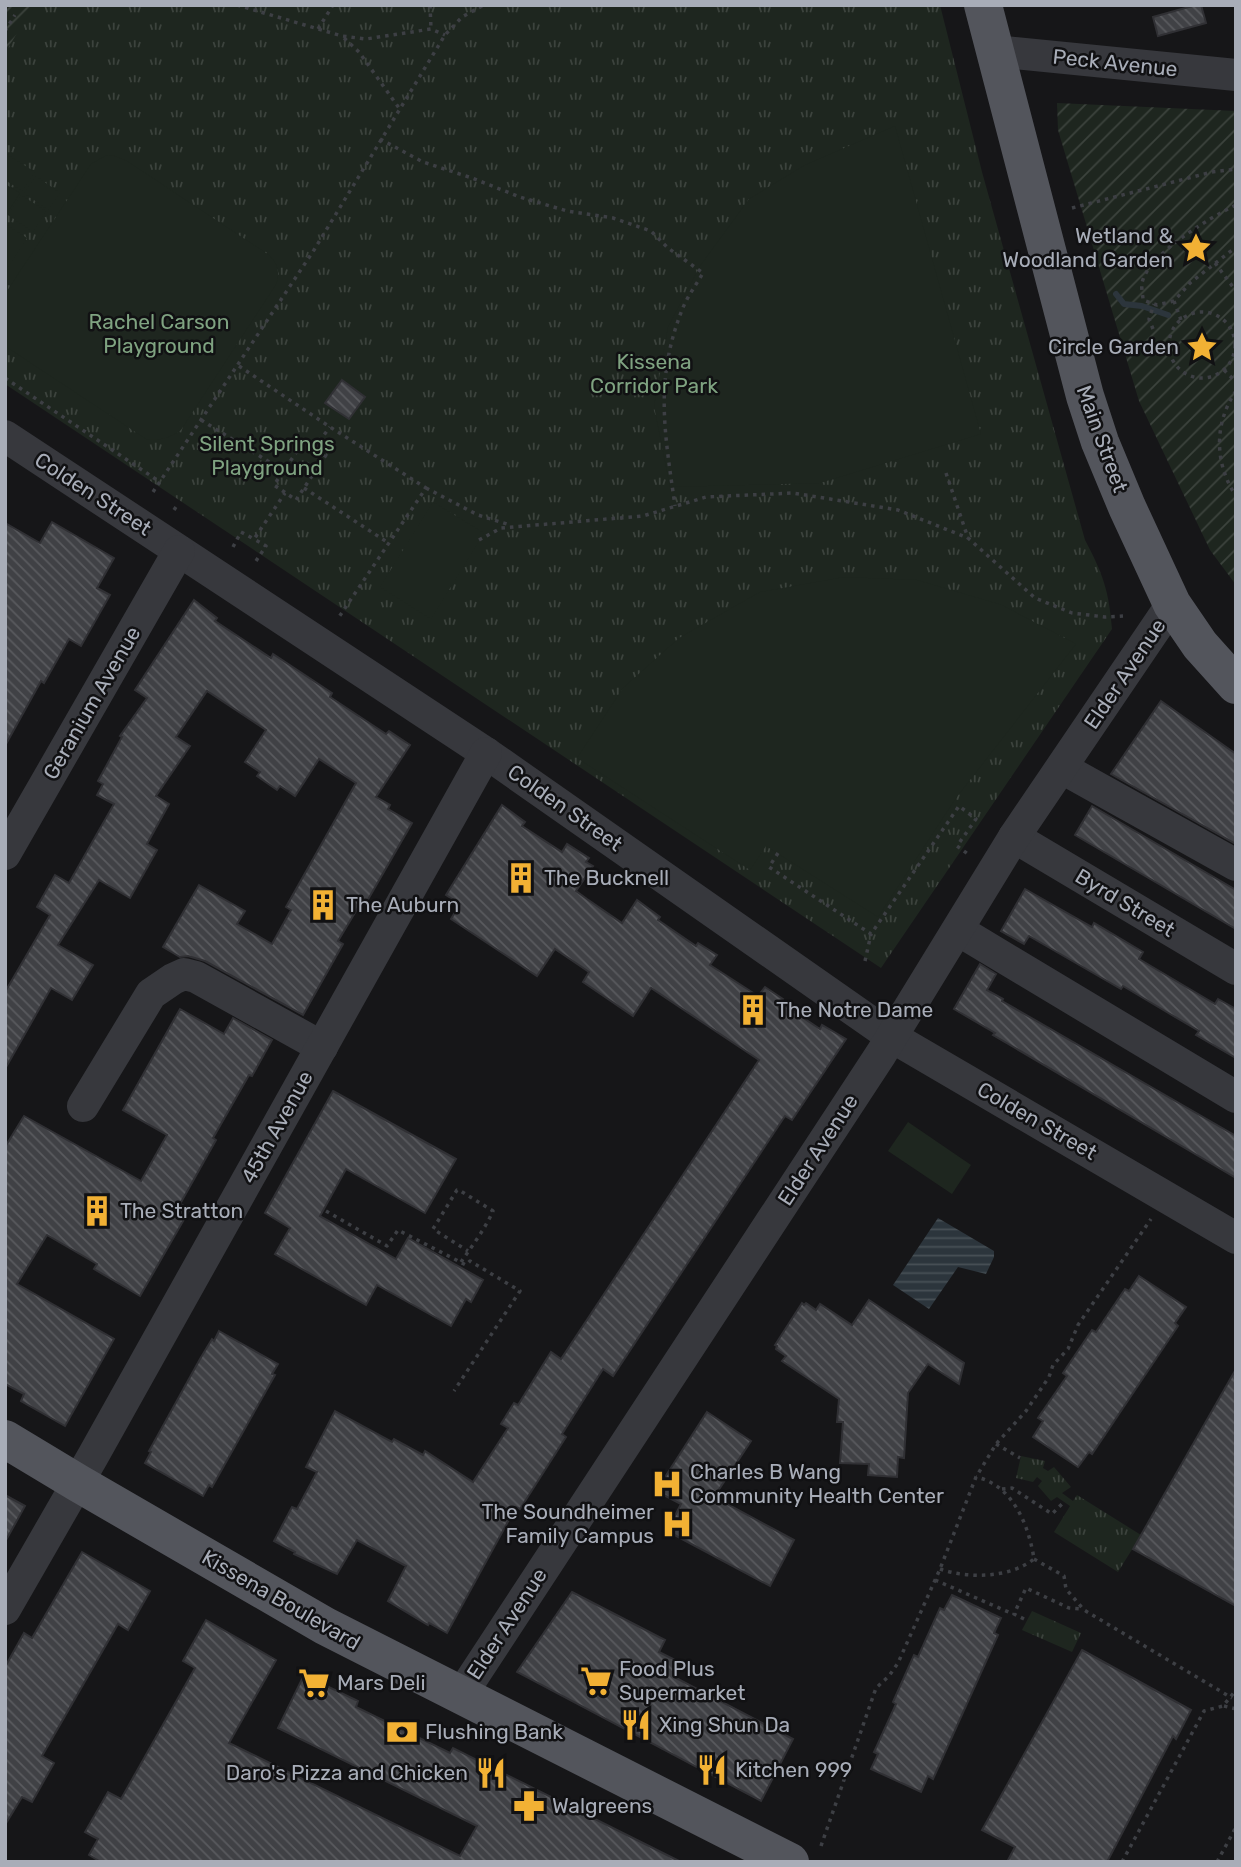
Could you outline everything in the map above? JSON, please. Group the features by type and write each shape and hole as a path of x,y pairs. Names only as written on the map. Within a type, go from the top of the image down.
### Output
{"main road":[{"name":"Main Street","path":"983,5 1085,396 1100,442 1172,604 1200,645 1236,685"},
{"name":"Kissena Boulevard","path":"5,1438 325,1626 787,1855"}],"street":[{"name":"Peck Avenue","path":"994,51 1236,75"},
{"name":"Colden Street","path":"5,436 321,642 892,1037 1236,1238"},
{"name":"Geranium Avenue","path":"5,854 179,551"},
{"name":"Elder Avenue","path":"461,1695 892,1037 1014,837 1172,604"},
{"name":"45th Avenue","path":"5,1609 486,754"},
{"path":"1062,768 1236,865"},
{"name":"Byrd Street","path":"1014,837 1236,969"},
{"path":"958,930 1236,1097"},
{"path":"83,1106 150,994 173,978 184,974 195,977 322,1047"}],"path":[{"path":"237,5 342,36 366,39 431,29 445,35"},
{"path":"318,29 333,5"},
{"path":"430,5 431,29"},
{"path":"153,492 314,250 445,35 462,17 484,5"},
{"path":"5,31 15,15"},
{"path":"342,36 359,52 399,108"},
{"path":"380,139 422,162 520,197 566,211 613,218 652,231 668,248 703,273 682,309 666,367 664,430 675,506"},
{"path":"1072,208 1212,172 1236,169"},
{"path":"1236,205 1212,216 1163,252 1142,283 1143,300 1154,304 1174,301 1190,283 1236,247"},
{"path":"1215,263 1236,291"},
{"path":"1174,301 1181,320"},
{"path":"1153,329 1149,319 1154,304"},
{"path":"1208,313 1226,323 1235,343 1230,362 1224,370 1203,378 1184,373 1176,365 1169,349 1171,334 1181,320 1191,314 1208,313"},
{"path":"239,366 426,488 478,515 512,526"},
{"path":"1224,370 1236,382"},
{"path":"5,379 160,482"},
{"path":"1236,391 1228,402 1218,440 1221,464 1236,496"},
{"path":"201,420 284,471"},
{"path":"314,448 330,427"},
{"path":"304,441 326,455 296,500 274,485 284,471 304,441"},
{"path":"946,473 968,538"},
{"path":"304,488 387,543"},
{"path":"340,617 426,488"},
{"path":"254,539 285,493"},
{"path":"479,540 501,527 643,516 706,497 793,493 898,510 968,538 1035,598 1072,613 1122,617"},
{"path":"233,547 241,532 266,546 256,561"},
{"path":"865,961 871,934 959,806 976,819 957,846 968,854"},
{"path":"778,853 769,867 871,934"},
{"path":"461,1262 468,1251 493,1210 457,1190 433,1229 468,1251"},
{"path":"787,1855 876,1688 898,1663 940,1569 976,1477 996,1444 1026,1411 1049,1377 1053,1365 1068,1349 1078,1325 1165,1197"},
{"path":"326,1211 387,1246 398,1230 466,1265 470,1261 520,1292 454,1391"},
{"path":"996,1444 1020,1458"},
{"path":"976,1477 990,1480 1002,1489 1022,1521 1034,1559 1064,1576 1066,1590 1084,1610 1232,1698"},
{"path":"1002,1489 1012,1488 1052,1514 1064,1502"},
{"path":"940,1569 962,1574 1009,1573 1023,1568 1034,1559"},
{"path":"935,1580 1024,1619"},
{"path":"1014,1614 1026,1588 1069,1608 1084,1610"},
{"path":"1122,1862 1204,1711 1223,1706 1236,1690"},
{"path":"1223,1706 1236,1709"},
{"path":"1217,1862 1236,1827"}],"green space":[{"name":"Kissena Corridor Park","path":"5,5 940,5 982,172 1085,540 1104,583 1112,629 881,968 5,384"},
{"path":"5,5 34,5 5,53"},
{"path":"1057,103 1236,111 1236,585 1210,550 1139,401 1058,130"},
{"path":"895,126 981,434 820,483 670,487 654,406 668,327 700,266 749,199 805,165"},
{"path":"5,153 35,172 22,191 5,180"},
{"name":"Rachel Carson Playground","path":"112,155 127,161 269,255 278,270 275,286 181,430 160,439 146,439 5,346 5,294 91,164"},
{"path":"36,176 60,193 48,210 24,193"},
{"path":"5,184 20,193 6,215 5,215"},
{"path":"21,195 46,211 33,232 8,215"},
{"path":"5,224 27,238 5,272"},
{"path":"433,502 484,533 431,619 380,587"},
{"path":"844,577 917,580 1002,605 1076,644 956,798 878,917 766,846 750,870 577,758 623,688 679,638 760,592"},
{"path":"908,1122 971,1165 952,1194 888,1151"},
{"path":"1021,1456 1045,1461 1043,1468 1048,1471 1054,1467 1071,1487 1062,1493 1073,1501 1077,1495 1141,1535 1118,1572 1054,1532 1070,1506 1057,1497 1051,1501 1038,1486 1042,1481 1037,1477 1033,1482 1016,1478"},
{"path":"1032,1611 1081,1633 1072,1652 1022,1630"}],"shaded area":[{"path":"938,1218 994,1251 994,1257 986,1274 958,1267 929,1309 893,1285"}],"building":[{"path":"1201,5 1206,23 1158,36 1153,17"},
{"path":"342,380 365,397 349,419 325,403"},
{"path":"52,522 114,558 97,588 110,595 81,646 69,639 44,683 41,681 5,746 5,523 40,543"},
{"path":"194,600 217,618 215,621 271,658 273,654 332,693 330,697 386,734 389,731 410,745 376,797 390,805 388,809 412,823 366,903 362,901 338,941 343,944 303,1015 205,961 188,956 180,957 163,947 199,885 245,911 237,924 272,944 291,910 286,907 356,783 319,759 295,796 280,786 277,790 257,776 260,772 245,762 266,730 207,691 176,737 190,746 156,796 169,804 147,844 157,850 130,898 99,880 58,945 93,965 72,1000 51,988 5,1069 5,992 50,915 37,907 55,875 69,883 114,804 97,795 103,784 98,781 122,737 120,736 147,698 135,690"},
{"path":"1161,701 1236,754 1236,844 1111,774"},
{"path":"502,805 525,822 522,826 562,852 567,844 589,858 586,862 593,866 576,891 622,923 637,900 660,917 658,920 696,946 698,943 717,955 710,965 758,996 765,987 783,999 781,1003 820,1029 822,1025 846,1039 792,1120 785,1116 613,1376 603,1369 562,1434 566,1437 520,1509 516,1507 447,1633 388,1601 406,1566 357,1540 337,1574 294,1554 295,1552 274,1541 292,1507 297,1509 317,1472 306,1467 335,1411 392,1442 394,1439 423,1455 425,1451 473,1482 508,1428 501,1424 514,1403 518,1405 551,1352 561,1359 759,1060 651,988 633,1016 583,982 589,972 555,949 537,976 451,919 460,904 446,895"},
{"path":"1092,806 1236,890 1236,929 1075,835"},
{"path":"1025,889 1092,927 1094,923 1143,952 1139,959 1215,1004 1218,999 1236,1009 1236,1058 1196,1035 1199,1031 1123,986 1121,989 1029,936 1024,944 1001,931"},
{"path":"980,964 996,974 987,990 1003,999 1002,1001 1236,1136 1236,1178 993,1035 995,1033 954,1009"},
{"path":"180,1009 224,1034 233,1018 272,1040 213,1138 216,1140 180,1204 190,1209 140,1296 94,1269 97,1264 47,1235 17,1284 114,1339 65,1426 21,1401 24,1394 5,1384 5,1147 24,1116 141,1181 167,1135 123,1110"},
{"path":"333,1091 456,1159 425,1213 346,1169 320,1216 396,1259 408,1238 483,1280 471,1302 466,1299 451,1326 377,1285 366,1305 275,1254 290,1228 265,1213"},
{"path":"1139,1276 1186,1307 1175,1323 1178,1326 1092,1454 1089,1452 1078,1467 1033,1437 1043,1421 1038,1418 1067,1376 1063,1373 1092,1330 1096,1332 1125,1289 1129,1291"},
{"path":"869,1300 964,1363 959,1384 928,1364 908,1393 904,1458 898,1457 897,1477 868,1475 869,1464 840,1463 843,1422 837,1422 839,1399 782,1361 786,1356 776,1349 775,1345 802,1303 816,1310 820,1304 852,1325"},
{"path":"219,1331 278,1364 272,1374 275,1375 212,1487 209,1485 203,1496 145,1463 200,1359"},
{"path":"1236,1369 1236,1606 1133,1549"},
{"path":"707,1412 751,1441 714,1497 794,1540 770,1586 667,1531 681,1504 656,1491"},
{"path":"5,1495 25,1506 5,1542"},
{"path":"82,1552 150,1591 128,1630 118,1624 42,1756 54,1763 32,1802 22,1797 5,1825 5,1667 24,1633 32,1638"},
{"path":"572,1592 665,1640 659,1652 679,1662 674,1671 678,1673 676,1678 793,1739 761,1801 517,1672"},
{"path":"952,1595 1001,1618 994,1633 998,1635 933,1779 928,1776 921,1792 871,1769 878,1754 874,1752 914,1655 918,1657 940,1608 944,1610"},
{"path":"206,1620 276,1660 229,1743 460,1856 477,1826 278,1728 304,1675 358,1701 356,1707 450,1753 453,1748 681,1862 101,1862 89,1855 98,1839 85,1832 108,1792 121,1799 195,1668 183,1661"},
{"path":"1082,1650 1191,1710 1176,1739 1173,1736 1107,1862 1007,1862 1015,1847 982,1830"}],"waterway":[{"path":"1116,294 1124,304 1142,306 1168,315"}],"place":[{"name":"Wetland & Woodland Garden","path":"1196,248"},
{"name":"Circle Garden","path":"1202,347"},
{"name":"The Bucknell","path":"521,878"},
{"name":"The Auburn","path":"323,905"},
{"name":"The Notre Dame","path":"753,1010"},
{"name":"The Stratton","path":"97,1211"},
{"name":"Charles B Wang Community Health Center","path":"667,1484"},
{"name":"The Soundheimer Family Campus","path":"677,1524"},
{"name":"Food Plus Supermarket","path":"596,1681"},
{"name":"Mars Deli","path":"314,1683"},
{"name":"Xing Shun Da","path":"636,1725"},
{"name":"Flushing Bank","path":"402,1732"},
{"name":"Kitchen 999","path":"712,1770"},
{"name":"Daro's Pizza and Chicken","path":"491,1773"},
{"name":"Walgreens","path":"529,1806"}],"park label":[{"name":"Silent Springs Playground","path":"267,456"}]}
